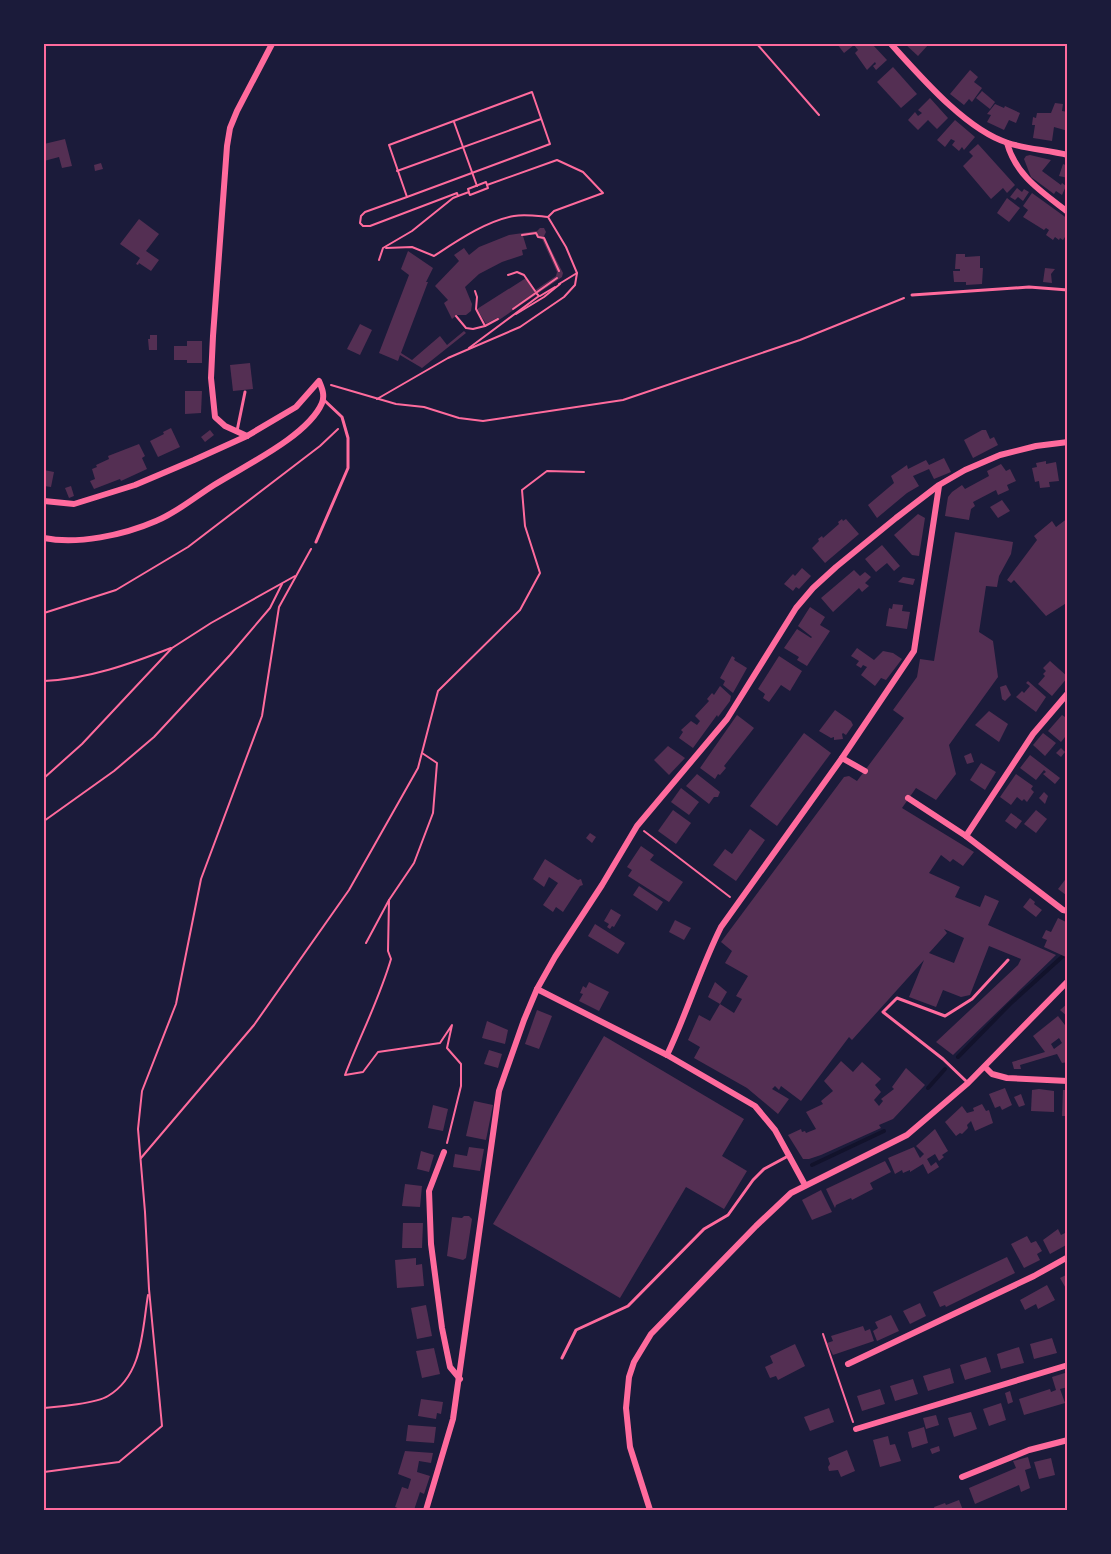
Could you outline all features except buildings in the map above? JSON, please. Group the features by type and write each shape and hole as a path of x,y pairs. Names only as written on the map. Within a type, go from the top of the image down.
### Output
{"street":[{"path":"247,436 215,417 211,378 213,336 226,146 237,111 272,44"},
{"path":"891,44 932,89 977,127 1007,143 1068,154"},
{"path":"1007,143 1010,154 1027,180 1068,212"},
{"path":"44,501 74,504 115,491 247,436 296,407 319,381 324,400 316,413 283,444 158,520 127,532 96,539 44,538"},
{"path":"426,1510 453,1419 460,1379 499,1091 513,1047 537,989 637,826 727,719 796,608 836,567 939,485 965,470 1000,455 1036,446 1068,442"},
{"path":"667,1055 721,927 842,758 914,651 939,485"},
{"path":"966,836 1033,734 1068,693"},
{"path":"842,758 865,771"},
{"path":"909,798 966,836 1063,910 1068,911"},
{"path":"650,1510 636,1470 627,1428 627,1392 634,1362 642,1347 665,1319 791,1193 901,1138 968,1083 1068,981"},
{"path":"537,989 667,1055 755,1106 775,1130 805,1185"},
{"path":"985,1067 992,1074 1007,1078 1068,1081"},
{"path":"444,1152 429,1191 431,1244 440,1318 448,1358 450,1367 460,1379"},
{"path":"848,1364 1034,1276 1068,1257"},
{"path":"856,1429 1068,1365"},
{"path":"962,1477 1029,1450 1068,1440"}],"lane":[{"path":"912,295 1029,287 1068,290"},
{"path":"237,432 245,392"},
{"path":"316,542 348,468 348,438 342,417 324,400"},
{"path":"968,1083 943,1059 883,1012 897,998 945,1016 972,999 1008,960"},
{"path":"562,1358 576,1330 628,1306 704,1229 728,1215 753,1180 764,1169 790,1155"}],"path":[{"path":"757,44 819,115"},
{"path":"407,197 389,145 532,92 550,144 407,197 365,212 361,216 360,223 363,226 370,226 457,194 458,196"},
{"path":"397,171 541,119"},
{"path":"454,122 477,186"},
{"path":"379,260 383,248 412,231 453,198 469,192 468,189 486,183 487,185 557,160 583,172 603,193 554,211 548,217 514,216 500,220 434,256 412,247 383,248"},
{"path":"469,192 470,195 488,188 487,185"},
{"path":"377,399 448,358 520,327 564,297 575,285 577,273 566,247 548,217"},
{"path":"522,235 536,233 538,237 544,238 559,271"},
{"path":"467,350 472,344 539,296 524,275 517,272 508,275"},
{"path":"511,316 531,306 577,273"},
{"path":"513,309 557,278"},
{"path":"537,293 560,284"},
{"path":"475,291 476,309 485,326"},
{"path":"319,381 396,404 424,407 459,418 483,421 622,400 800,340 912,295"},
{"path":"456,316 466,328 473,329 498,319"},
{"path":"44,613 116,590 188,547 320,446 344,424"},
{"path":"141,1158 254,1025 350,890 418,768 438,691 520,610 540,573 525,526 522,490 547,471 584,472"},
{"path":"44,1472 119,1462 162,1426 149,1289 138,1129 142,1091 176,1004 201,879 262,716 279,607 316,542"},
{"path":"44,681 88,675 122,667 172,648 211,623 295,576"},
{"path":"44,821 114,771 154,736 230,655 270,608 282,584"},
{"path":"44,778 82,744 172,648"},
{"path":"366,943 389,900 414,863 433,813 437,763 422,753"},
{"path":"637,826 738,902"},
{"path":"389,900 388,951 392,959 381,995 361,1034 345,1075 363,1071 378,1052 440,1043 452,1025 447,1048 461,1064 461,1086 444,1152"},
{"path":"44,1408 107,1397 128,1380 138,1358 149,1289"},
{"path":"823,1334 851,1416"}],"waterway":[{"path":"958,1057 1010,1004 1063,956"},
{"path":"928,1088 945,1069"},
{"path":"812,1165 884,1131"}]}
